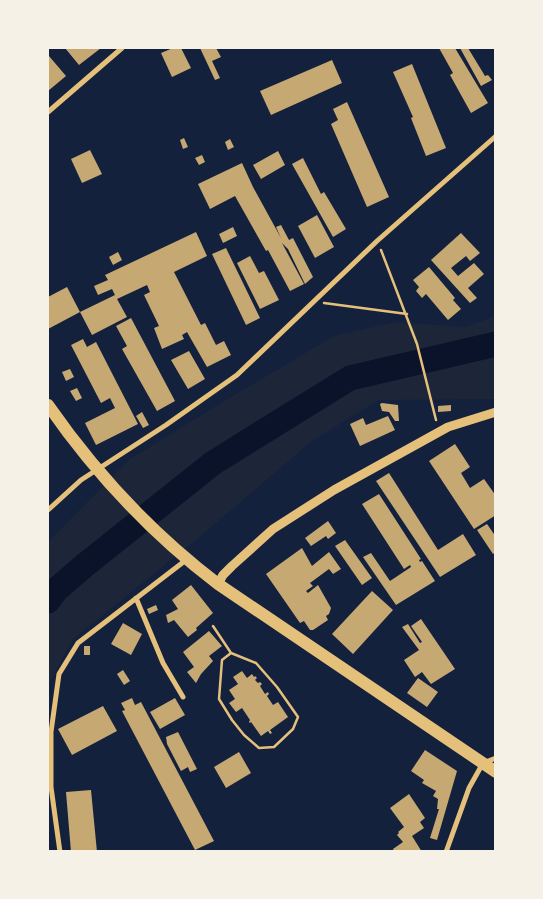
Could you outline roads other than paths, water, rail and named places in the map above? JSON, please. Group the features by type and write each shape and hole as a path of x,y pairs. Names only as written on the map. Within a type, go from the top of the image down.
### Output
{"main road":[{"path":"48,405 74,442 110,485 138,516 182,557 218,584 496,772"}],"street":[{"path":"48,112 122,48"},
{"path":"48,510 81,480 161,428 237,375 377,241 496,136"},
{"path":"218,584 232,566 273,529 334,490 439,432 496,412"},
{"path":"60,852 51,787 51,732 59,674 78,643 136,598 182,557"},
{"path":"136,598 163,663 183,697"},
{"path":"446,852 469,788 483,763 496,758"}],"waterway":[{"path":"48,601 56,590 85,565 213,463 350,378 496,344"}]}
